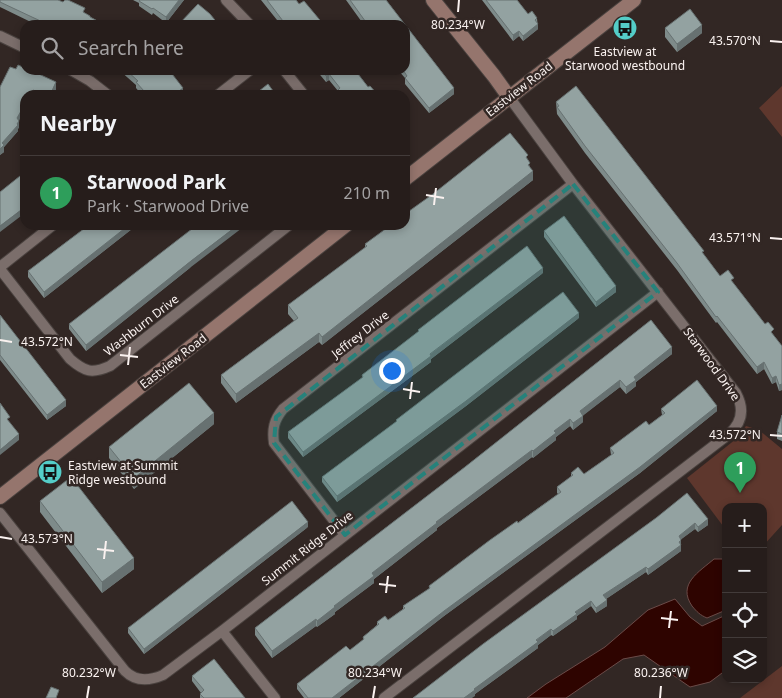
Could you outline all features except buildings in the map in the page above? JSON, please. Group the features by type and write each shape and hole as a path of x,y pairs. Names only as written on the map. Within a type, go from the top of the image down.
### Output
{"street":[{"path":"226,0 245,20"},
{"name":"Starwood Drive","path":"384,698 736,429 742,408 740,400 573,184 494,76 433,0"},
{"name":"Eastview Road","path":"410,175 634,0"},
{"path":"0,36 20,46"},
{"path":"80,75 102,90"},
{"path":"224,90 244,75"},
{"path":"288,75 300,90"},
{"name":"Jeffrey Drive","path":"345,535 274,443 273,430 276,417 291,403 573,184"},
{"path":"0,268 47,230"},
{"name":"Washburn Drive","path":"0,268 70,359 79,367 88,371 99,371 110,366 283,230"},
{"name":"Eastview Road","path":"0,497 340,230"},
{"name":"Summit Ridge Drive","path":"0,513 130,676 137,680 155,679 163,676 222,631 658,292"},
{"path":"222,631 275,698"}],"highlighted area":[{"path":"573,184 658,292 345,535 274,443 276,417"}],"shaded area":[{"path":"782,86 782,137 759,108"},
{"path":"746,426 759,430 782,449 782,525 767,542 767,503 722,503 722,525 687,478 736,439"},
{"path":"714,559 722,559 722,612 707,618 692,606 687,591 688,585 696,574"},
{"path":"675,599 690,617 702,626 722,617 722,673 710,682 690,687 644,655 623,659 566,698 527,698 605,647 648,610"},
{"path":"782,666 782,698 740,698 760,683 767,683 767,677"}],"place":[{"name":"Eastview at Starwood westbound","path":"625,28"},
{"name":"Eastview at Summit Ridge westbound","path":"50,472"},
{"name":"Starwood Park","path":"740,493"}]}
